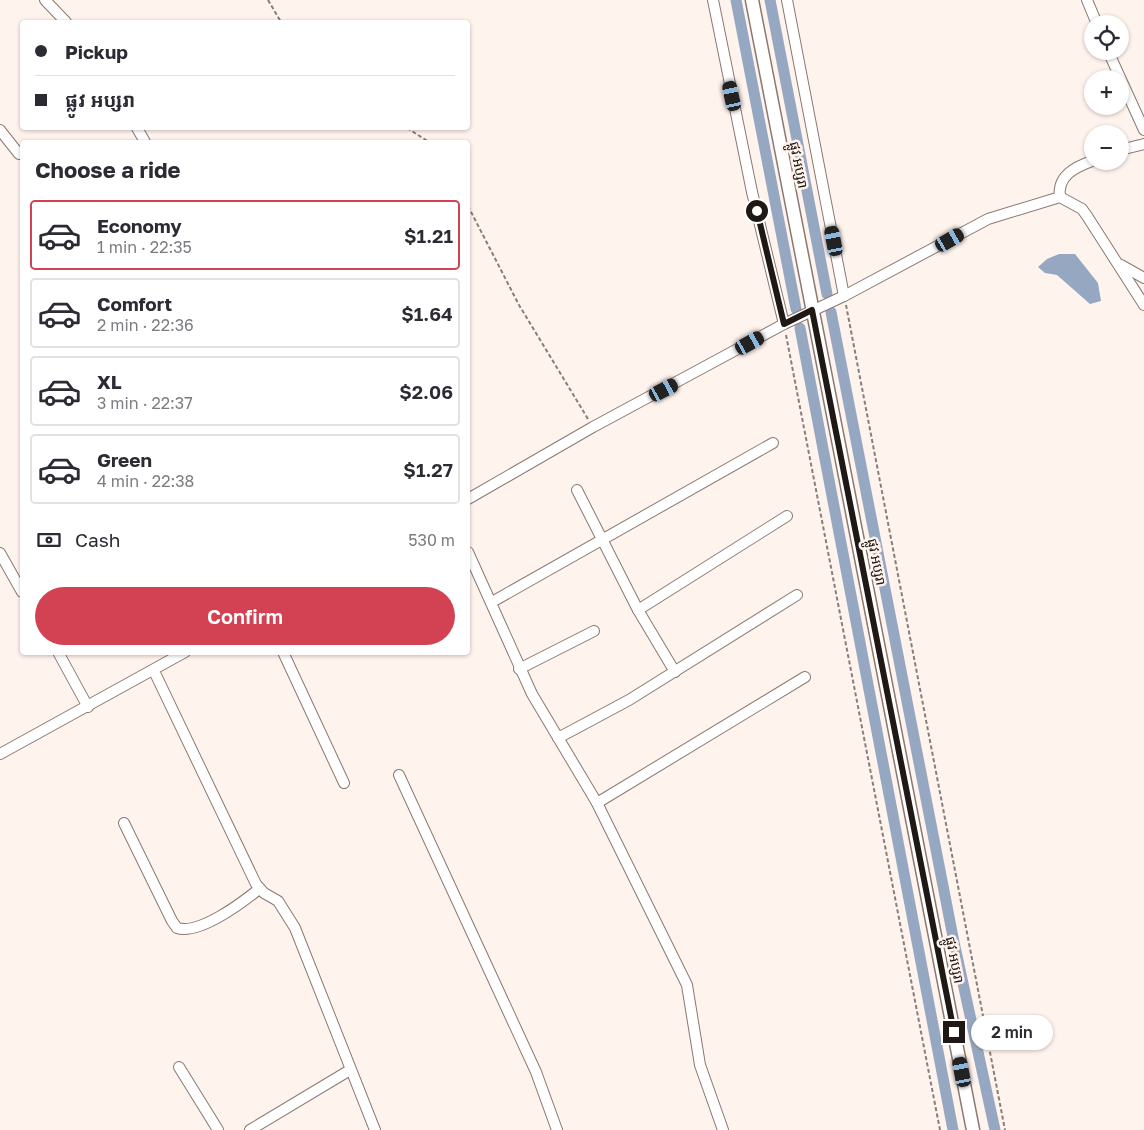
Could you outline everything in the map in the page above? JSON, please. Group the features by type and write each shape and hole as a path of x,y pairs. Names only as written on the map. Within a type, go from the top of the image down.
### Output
{"street":[{"path":"45,0 64,20"},
{"path":"713,0 752,192 784,324"},
{"name":"ផ្លូវ អប្សរា","path":"752,0 973,1130"},
{"path":"787,0 844,296"},
{"path":"1087,0 1093,15"},
{"path":"1112,60 1144,130"},
{"path":"0,130 19,154"},
{"path":"1129,148 1144,144"},
{"path":"1060,197 1060,184 1064,178 1070,171 1084,165"},
{"path":"470,498 594,427 784,324 844,296 988,219 1060,197 1082,209 1119,263 1144,305"},
{"path":"1119,263 1144,278"},
{"path":"492,602 602,538 773,443"},
{"path":"578,490 638,610 675,672"},
{"path":"638,610 788,516"},
{"path":"0,553 20,588"},
{"path":"470,556 492,602 520,669 558,738 574,760 598,803 687,985 700,1065 723,1130"},
{"path":"558,738 601,716 675,672 796,595"},
{"path":"520,669 594,631"},
{"path":"60,655 88,707"},
{"path":"0,754 181,655"},
{"path":"284,655 344,783"},
{"path":"154,670 259,889 278,901 285,908 295,928 375,1130"},
{"path":"598,803 805,677"},
{"path":"398,775 536,1072 557,1130"},
{"path":"124,823 177,928 190,928 223,914 259,889"},
{"path":"179,1067 218,1130"},
{"path":"250,1130 350,1070"}],"path":[{"path":"268,0 280,20"},
{"path":"410,130 426,140"},
{"path":"470,210 519,305 594,427"},
{"path":"844,296 1006,1130"},
{"path":"784,324 940,1130"}],"water":[{"path":"1059,254 1075,254 1098,283 1101,301 1090,304 1057,275 1045,273 1038,267 1047,259"}],"waterway":[{"path":"736,0 796,309"},
{"path":"770,0 827,294"},
{"path":"831,312 954,942 995,1130"},
{"path":"800,328 953,1130"}],"route":[{"path":"757,211 784,324 812,310 954,1032"}]}
